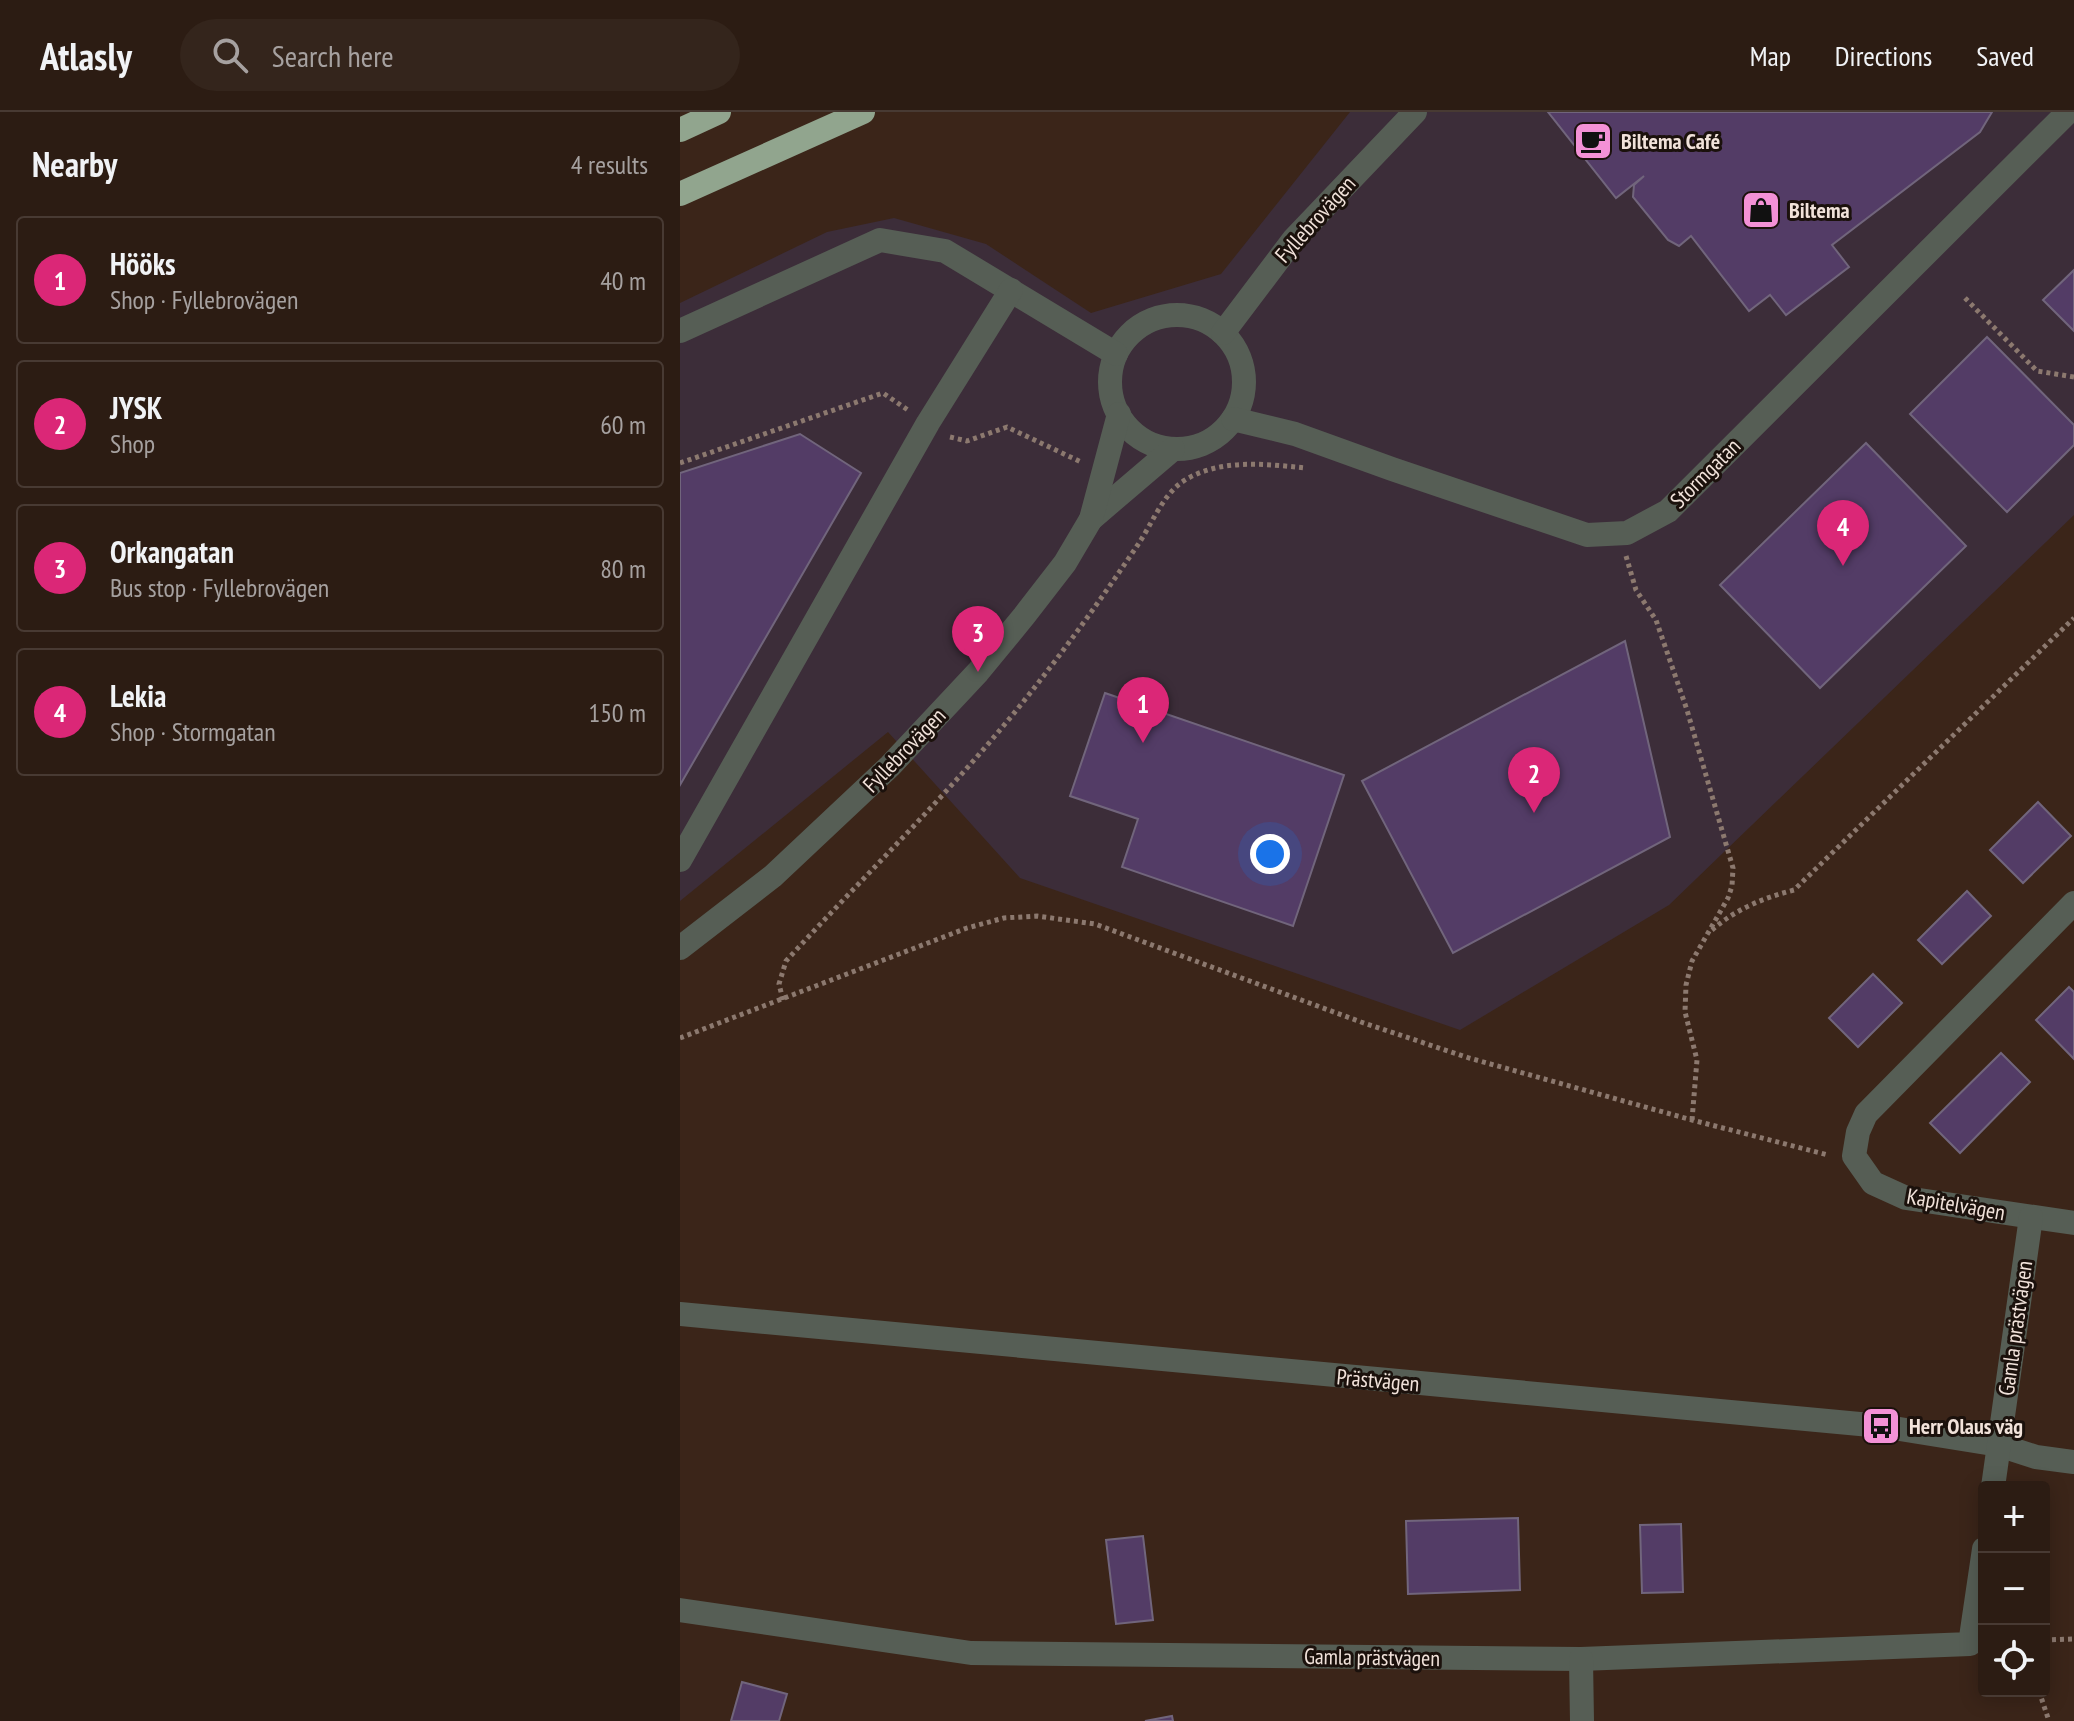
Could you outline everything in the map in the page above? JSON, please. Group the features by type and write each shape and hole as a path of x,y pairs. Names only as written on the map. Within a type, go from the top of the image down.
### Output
{"highway":[{"path":"680,130 719,112"},
{"path":"680,194 863,112"}],"street":[{"name":"Fyllebrovägen","path":"1223,333 1294,239 1415,112"},
{"name":"Stormgatan","path":"1233,419 1295,434 1587,535 1627,533 1668,511 2068,112"},
{"path":"680,331 880,240 945,251 1116,354 1122,343 1141,325 1164,316 1190,315 1202,319 1232,343 1243,367 1243,394 1233,419"},
{"path":"680,860 928,423 1011,290"},
{"name":"Fyllebrovägen","path":"680,948 773,876 911,744 978,672 1065,563 1091,519 1119,414 1110,384 1116,354"},
{"path":"1119,414 1141,439 1173,449"},
{"name":"Fyllebrovägen","path":"1091,519 1173,449 1207,442 1233,419"},
{"path":"1854,1156 1858,1132 1873,1106 2074,903"},
{"name":"Kapitelvägen","path":"1854,1156 1873,1183 1906,1198 2074,1223"},
{"name":"Gamla prästvägen","path":"1994,1481 2031,1217"},
{"name":"Prästvägen","path":"680,1314 1881,1426 1999,1445 2036,1457 2074,1462"},
{"name":"Gamla prästvägen","path":"680,1610 971,1653 1581,1659 1970,1644 1983,1553"},
{"path":"1581,1659 1582,1721"}],"path":[{"path":"1965,298 2037,371 2074,377"},
{"path":"680,463 883,393"},
{"path":"928,423 961,441 975,439 999,428 1016,430 1103,477"},
{"path":"783,1000 779,984 786,961 963,772 1018,708 1092,612 1175,488 1207,471 1253,463 1309,468"},
{"path":"1126,491 1161,509"},
{"path":"1625,556 1636,590 1656,620 1687,710 1733,868 1728,898 1692,961 1686,985 1685,1012 1697,1060 1692,1120"},
{"path":"1709,932 1729,915 1756,902 1794,890 2074,618"},
{"path":"680,1038 967,928 1004,918 1037,916 1071,919 1095,924 1361,1022 1469,1058 1833,1156 1854,1156"},
{"path":"2050,1640 2074,1639"},
{"path":"2041,1697 2049,1721"}],"shaded area":[{"path":"1350,112 2074,112 2074,515 1669,905 1460,1030 1020,878 888,732 680,901 680,303 827,232 894,218 986,244 1091,313 1221,274"}],"building":[{"name":"Biltema","path":"1548,112 1992,112 1980,132 1832,245 1849,267 1786,315 1770,295 1749,311 1691,236 1679,246 1668,240 1633,197 1634,185 1644,176 1616,198"},
{"path":"2074,270 2074,331 2043,300"},
{"path":"1987,337 2074,425 2074,445 2007,512 1910,414"},
{"path":"800,434 861,473 680,785 680,473"},
{"path":"1866,443 1966,546 1820,688 1720,585"},
{"path":"1625,641 1670,837 1453,953 1362,781"},
{"path":"1105,693 1344,775 1293,926 1122,867 1138,819 1070,796"},
{"path":"2038,802 2071,836 2023,883 1990,850"},
{"path":"1967,891 1991,916 1942,964 1918,940"},
{"path":"1873,974 1902,1003 1858,1047 1829,1018"},
{"path":"2069,987 2074,992 2074,1059 2036,1020"},
{"path":"2001,1053 2030,1082 1960,1153 1930,1123"},
{"path":"1518,1518 1520,1590 1408,1594 1406,1521"},
{"path":"1681,1524 1683,1592 1642,1593 1640,1525"},
{"path":"1143,1536 1153,1620 1116,1624 1106,1540"},
{"path":"742,1682 787,1694 779,1721 731,1721"},
{"path":"1172,1716 1173,1721 1145,1721"}],"place":[{"name":"Biltema Café","path":"1593,141"},
{"name":"Biltema","path":"1761,210"},
{"name":"Lekia","path":"1843,566"},
{"name":"Orkangatan","path":"978,672"},
{"name":"Hööks","path":"1143,743"},
{"name":"JYSK","path":"1534,813"},
{"name":"Herr Olaus väg","path":"1881,1426"}]}
